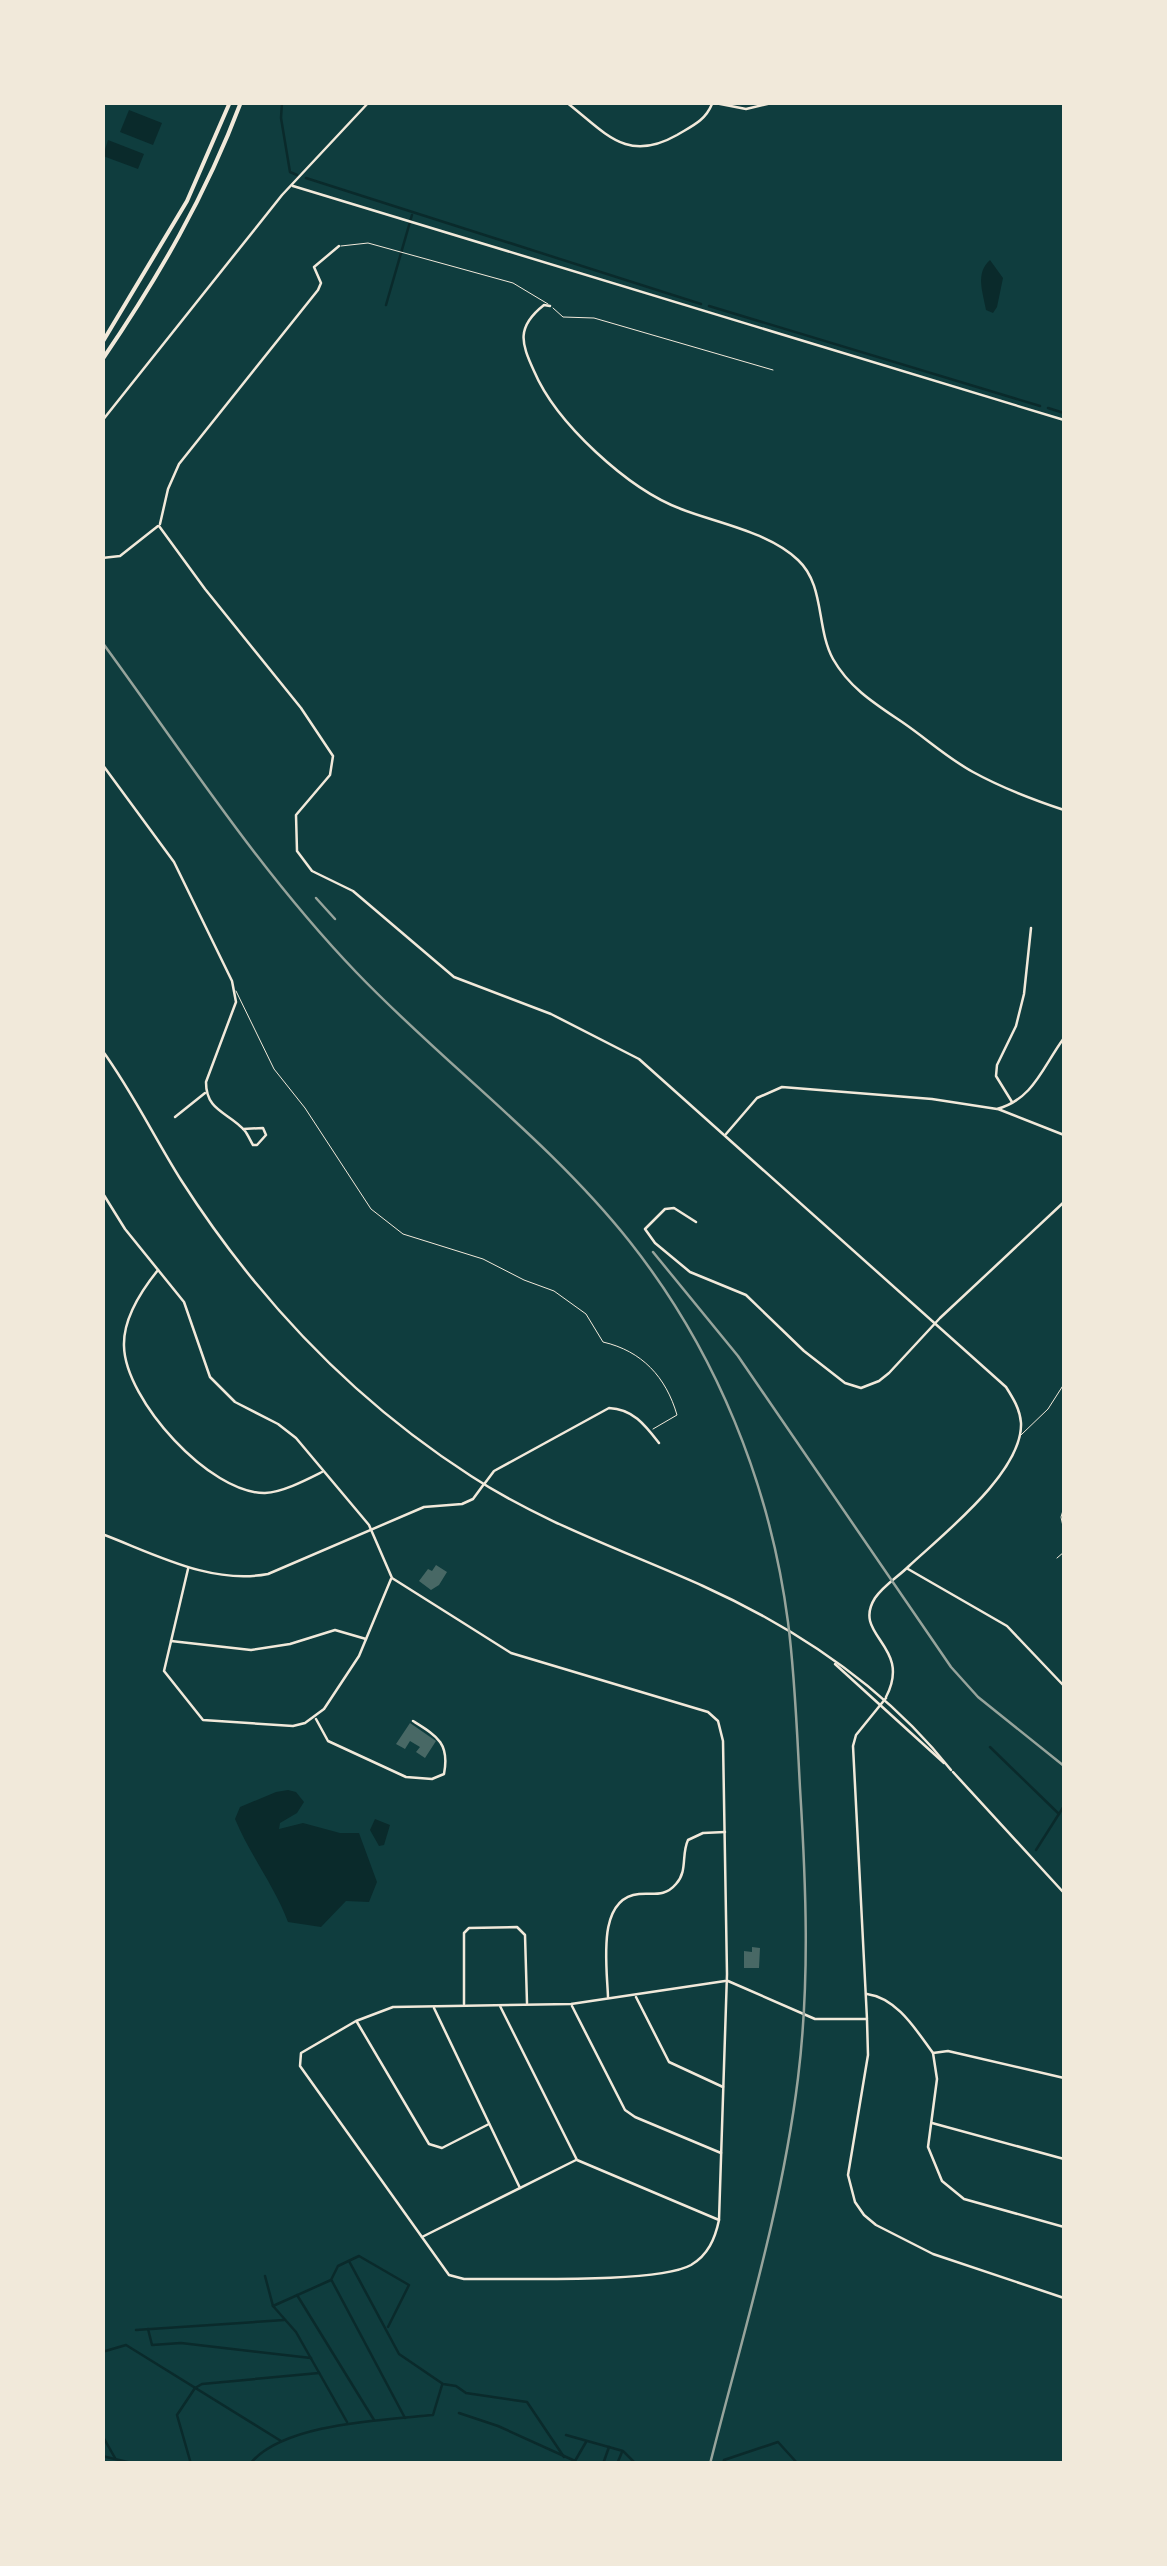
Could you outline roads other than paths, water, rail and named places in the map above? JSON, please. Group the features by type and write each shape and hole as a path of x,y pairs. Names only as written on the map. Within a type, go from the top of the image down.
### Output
{"highway":[{"path":"102,342 187,202 230,102"},
{"path":"102,360 204,192 241,102"}],"street":[{"path":"102,421 291,186 369,102"},
{"path":"566,102 613,138 628,146 647,148 701,121 711,103 746,109 776,102"},
{"path":"291,186 1064,420"},
{"path":"102,558 120,556 160,526 168,489 180,464 318,290 321,282 314,266 339,246"},
{"path":"550,306 544,305 528,322 523,348 540,386 577,433 664,502 743,530 794,556 814,584 831,655 854,687 973,772 1064,810"},
{"path":"160,526 333,756 330,775 296,814 297,851 302,861 312,871 354,891 454,976 551,1014 622,1049 936,1322 1006,1387 1017,1406 1019,1438 991,1486 877,1595 870,1612 874,1630 895,1665 894,1683 853,1746 868,2055 848,2175 856,2202 876,2225 933,2254 1064,2298"},
{"path":"102,764 174,862 236,991 234,1010 206,1082 206,1092 216,1110 244,1129 253,1145 266,1135 264,1128 244,1129"},
{"path":"1012,1103 996,1076 997,1066 1016,1026 1024,994 1031,928"},
{"path":"997,1109 1031,1089 1064,1038"},
{"path":"104,1050 180,1180 258,1285 359,1392 424,1443 530,1510 708,1588 827,1656 886,1698 1064,1893"},
{"path":"724,1136 757,1098 782,1087 932,1099 997,1109 1064,1135"},
{"path":"175,1117 206,1092"},
{"path":"102,1192 125,1229 184,1302 202,1362 216,1385 246,1410 290,1432 372,1530 392,1578 511,1653 708,1712 722,1730 726,1981 719,2220 713,2242 690,2266 656,2274 464,2279 440,2266 300,2066 301,2053 356,2021 393,2007 571,2004 726,1981 815,2019 867,2018"},
{"path":"696,1222 674,1208 665,1208 645,1230 690,1272 746,1296 804,1351 852,1387 862,1388 879,1382 936,1322 1064,1202"},
{"path":"159,1269 138,1300 124,1342 136,1387 160,1426 204,1466 252,1491 272,1492 324,1471"},
{"path":"102,1534 188,1567 240,1578 268,1574 424,1507 462,1504 473,1498 494,1472 609,1408 620,1408 634,1416 658,1443"},
{"path":"188,1567 164,1671 203,1720 293,1726 324,1710 359,1656 392,1578"},
{"path":"907,1568 1008,1626 1064,1686"},
{"path":"169,1640 260,1650 335,1630 366,1639"},
{"path":"827,1656 951,1770"},
{"path":"315,1717 328,1742 371,1762 406,1777 432,1779 444,1774 447,1758 443,1746 413,1720"},
{"path":"609,1998 607,1927 612,1913 634,1894 670,1890 683,1875 688,1840 703,1832 724,1832"},
{"path":"464,2006 464,1933 468,1928 481,1926 517,1927 525,1935 527,2005"},
{"path":"635,1994 669,2062 724,2087"},
{"path":"866,1994 883,1996 934,2053 938,2079 930,2156 936,2172 951,2190 975,2203 1064,2226"},
{"path":"571,2004 625,2110 635,2118 722,2154"},
{"path":"500,2006 577,2160 719,2220"},
{"path":"434,2007 520,2188"},
{"path":"356,2021 429,2144 442,2148 489,2124"},
{"path":"934,2053 948,2051 1064,2078"},
{"path":"931,2123 1064,2159"},
{"path":"421,2238 577,2160"}],"lane":[{"path":"339,246 368,243 513,283 563,317 594,318 774,370"},
{"path":"236,991 274,1069 305,1108 370,1209 403,1234 483,1259 554,1291 586,1314 603,1342 619,1346 653,1366 676,1415 650,1431"},
{"path":"1019,1438 1048,1408 1064,1384"},
{"path":"1064,1506 1064,1530"},
{"path":"1057,1558 1064,1552"}],"water":[{"path":"129,110 162,123 153,145 120,132"},
{"path":"108,140 144,154 138,169 103,156"},
{"path":"990,260 1003,278 993,313 986,310 981,283"},
{"path":"288,1790 296,1792 304,1802 297,1813 280,1823 279,1829 303,1823 340,1833 359,1833 377,1882 369,1902 346,1901 321,1927 288,1922 235,1819 240,1807"},
{"path":"375,1819 390,1825 384,1845 379,1846 370,1830"}],"waterway":[{"path":"282,102 290,172 297,175"},
{"path":"306,178 701,304"},
{"path":"386,305 412,215"},
{"path":"709,306 1040,406"},
{"path":"1048,408 1064,413"},
{"path":"990,1747 1059,1814"},
{"path":"1036,1850 1064,1806"},
{"path":"273,2306 331,2280 338,2266 359,2256 409,2285 388,2327"},
{"path":"349,2261 399,2354 443,2384 466,2393 527,2402 564,2457"},
{"path":"265,2276 273,2306 296,2332 347,2422"},
{"path":"332,2281 405,2418"},
{"path":"297,2295 374,2420"},
{"path":"136,2330 284,2320"},
{"path":"148,2329 152,2345 181,2343 311,2358"},
{"path":"102,2352 126,2345 281,2441"},
{"path":"191,2464 177,2415 195,2388 202,2384 319,2373"},
{"path":"250,2464 265,2450 309,2432 433,2415 442,2385"},
{"path":"459,2413 575,2461 586,2442"},
{"path":"102,2435 115,2458"},
{"path":"566,2435 623,2451 636,2464"},
{"path":"723,2464 724,2460 778,2442 798,2464"},
{"path":"603,2464 609,2447"},
{"path":"617,2464 622,2452"},
{"path":"102,2456 136,2464"}],"railway":[{"path":"102,642 224,812 321,934 390,1006 566,1170 630,1242 661,1284 713,1374 753,1470 780,1571 792,1663 805,1897 804,2005 798,2078 782,2176 710,2464"},
{"path":"316,898 335,919"},
{"path":"653,1252 738,1356 951,1667 978,1697 1064,1766"}]}
